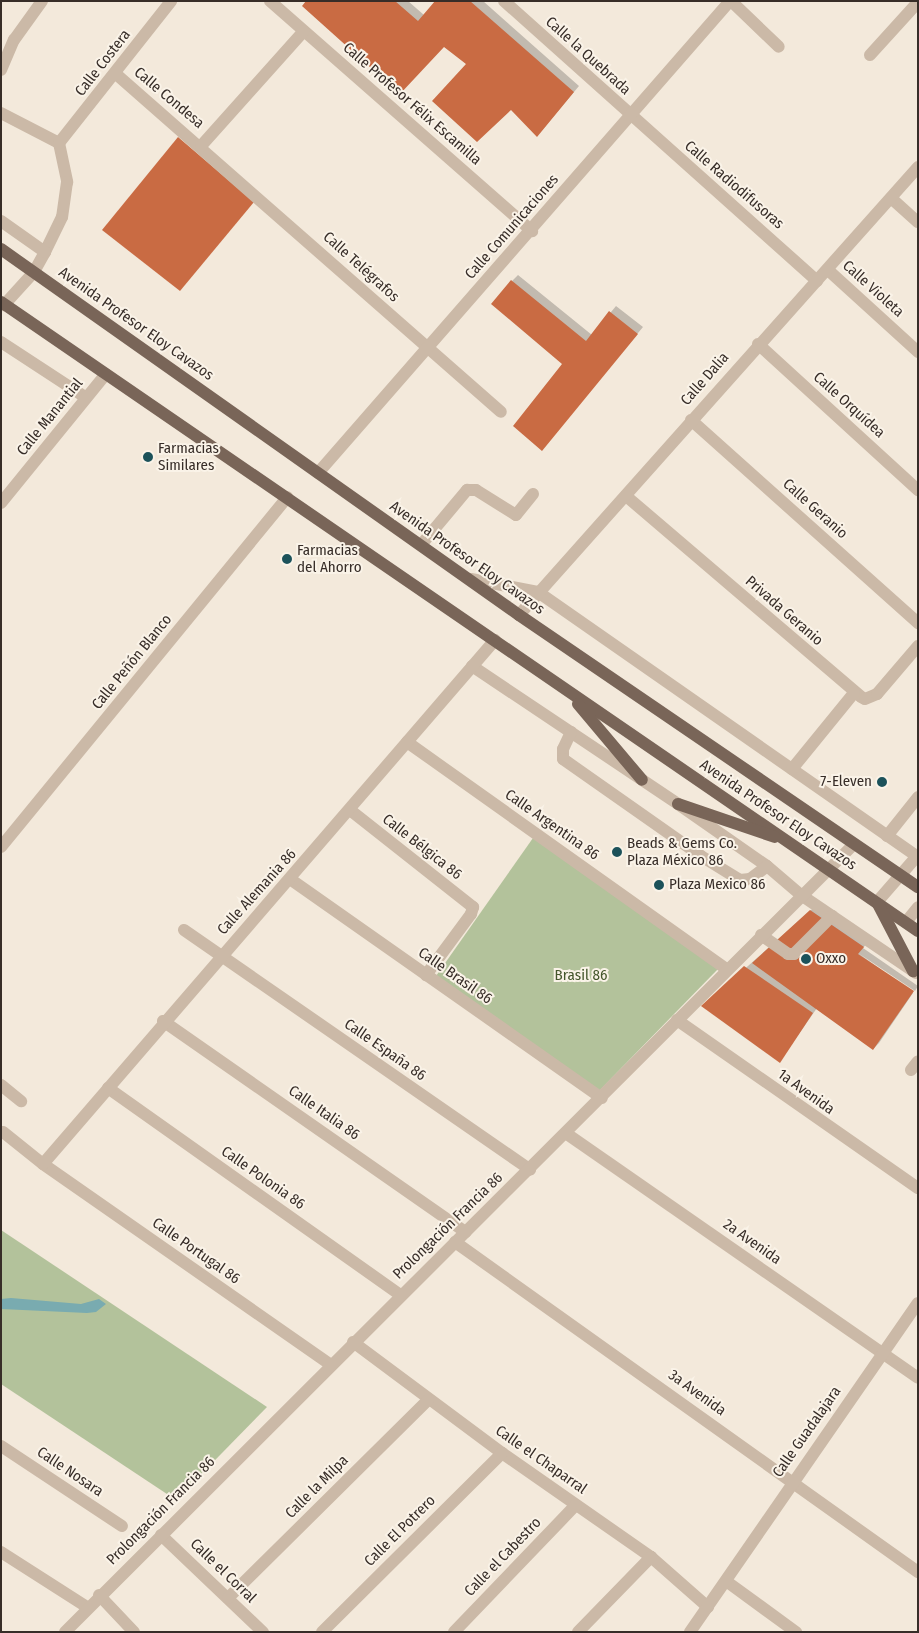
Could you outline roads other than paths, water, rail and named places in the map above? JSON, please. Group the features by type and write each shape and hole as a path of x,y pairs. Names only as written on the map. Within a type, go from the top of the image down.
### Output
{"main road":[{"name":"Avenida Profesor Eloy Cavazos","path":"1,249 519,614 918,887"},
{"name":"Avenida Profesor Eloy Cavazos","path":"3,303 288,497 570,694 829,868 918,931"},
{"path":"570,694 642,780"},
{"path":"678,804 787,841"},
{"path":"876,902 916,973"}],"street":[{"path":"1,70 14,40 42,1"},
{"name":"Calle Costera","path":"59,143 116,74 171,1"},
{"name":"Calle Profesor Félix Escamilla","path":"270,1 532,231"},
{"name":"Calle la Quebrada","path":"504,1 628,114"},
{"path":"730,1 779,47"},
{"name":"Calle Comunicaciones","path":"318,473 427,347 532,231 628,114 730,1"},
{"path":"870,55 918,2"},
{"path":"201,146 304,31"},
{"name":"Calle Condesa","path":"116,74 201,146"},
{"path":"1,113 59,143 65,166 67,197 62,217 34,272 3,303"},
{"name":"Calle Radiodifusoras","path":"628,114 817,281"},
{"name":"Calle Telégrafos","path":"201,146 501,412"},
{"name":"Calle Dalia","path":"519,614 918,167"},
{"path":"891,198 918,222"},
{"path":"1,221 45,252"},
{"name":"Calle Violeta","path":"828,270 918,352"},
{"path":"1,342 85,397"},
{"name":"Calle Orquídea","path":"758,344 918,490"},
{"name":"Calle Manantial","path":"1,504 6,490 106,374"},
{"name":"Calle Geranio","path":"691,420 918,623"},
{"path":"422,545 467,490 476,490 516,515 533,494"},
{"name":"Privada Geranio","path":"626,496 854,693"},
{"name":"Calle Peñón Blanco","path":"1,846 288,497"},
{"path":"471,579 538,592 917,856 876,902"},
{"name":"Calle Alemania 86","path":"43,1164 164,1021 350,810 495,640"},
{"path":"792,769 854,693 866,699 877,694 918,646"},
{"path":"472,666 678,804 766,866 801,895 916,973"},
{"path":"572,732 563,749 563,759 701,856 740,880 750,879 766,866"},
{"name":"Calle Argentina 86","path":"407,742 726,969"},
{"path":"887,836 918,796"},
{"name":"Calle Bélgica 86","path":"350,810 474,909 426,975"},
{"name":"Prolongación Francia 86","path":"65,1632 87,1607 400,1294 567,1134 726,969 854,844"},
{"name":"Calle Brasil 86","path":"290,879 602,1098"},
{"path":"906,922 918,906"},
{"path":"761,935 794,954 832,916"},
{"name":"Calle España 86","path":"184,930 530,1170"},
{"name":"1a Avenida","path":"677,1020 918,1188"},
{"name":"Calle Italia 86","path":"164,1021 466,1232"},
{"path":"1,1085 21,1101"},
{"name":"Calle Polonia 86","path":"108,1088 400,1294"},
{"name":"Calle Portugal 86","path":"3,1132 43,1164 331,1365"},
{"name":"2a Avenida","path":"567,1134 918,1378"},
{"name":"3a Avenida","path":"455,1242 918,1572"},
{"name":"Calle Guadalajara","path":"690,1632 792,1481 918,1302"},
{"name":"Calle el Chaparral","path":"353,1342 428,1400 651,1557 708,1607"},
{"name":"Calle la Milpa","path":"228,1598 428,1400"},
{"name":"Calle Nosara","path":"1,1446 122,1526"},
{"name":"Calle El Potrero","path":"322,1632 502,1453"},
{"name":"Calle el Cabestro","path":"454,1632 576,1505"},
{"name":"Calle el Corral","path":"161,1534 263,1632"},
{"path":"1,1552 87,1607"},
{"path":"578,1632 651,1557"},
{"path":"726,1581 796,1632"},
{"path":"99,1595 134,1632"}],"water":[{"path":"11,1298 81,1304 99,1299 106,1304 96,1312 87,1313 1,1309 1,1299"}],"place":[{"name":"Farmacias Similares","path":"148,457"},
{"name":"Farmacias del Ahorro","path":"287,559"},
{"name":"7-Eleven","path":"882,782"},
{"name":"Beads & Gems Co. Plaza México 86","path":"617,852"},
{"name":"Plaza Mexico 86","path":"659,885"},
{"name":"Oxxo","path":"806,959"}],"park label":[{"name":"Brasil 86","path":"581,976"}]}
